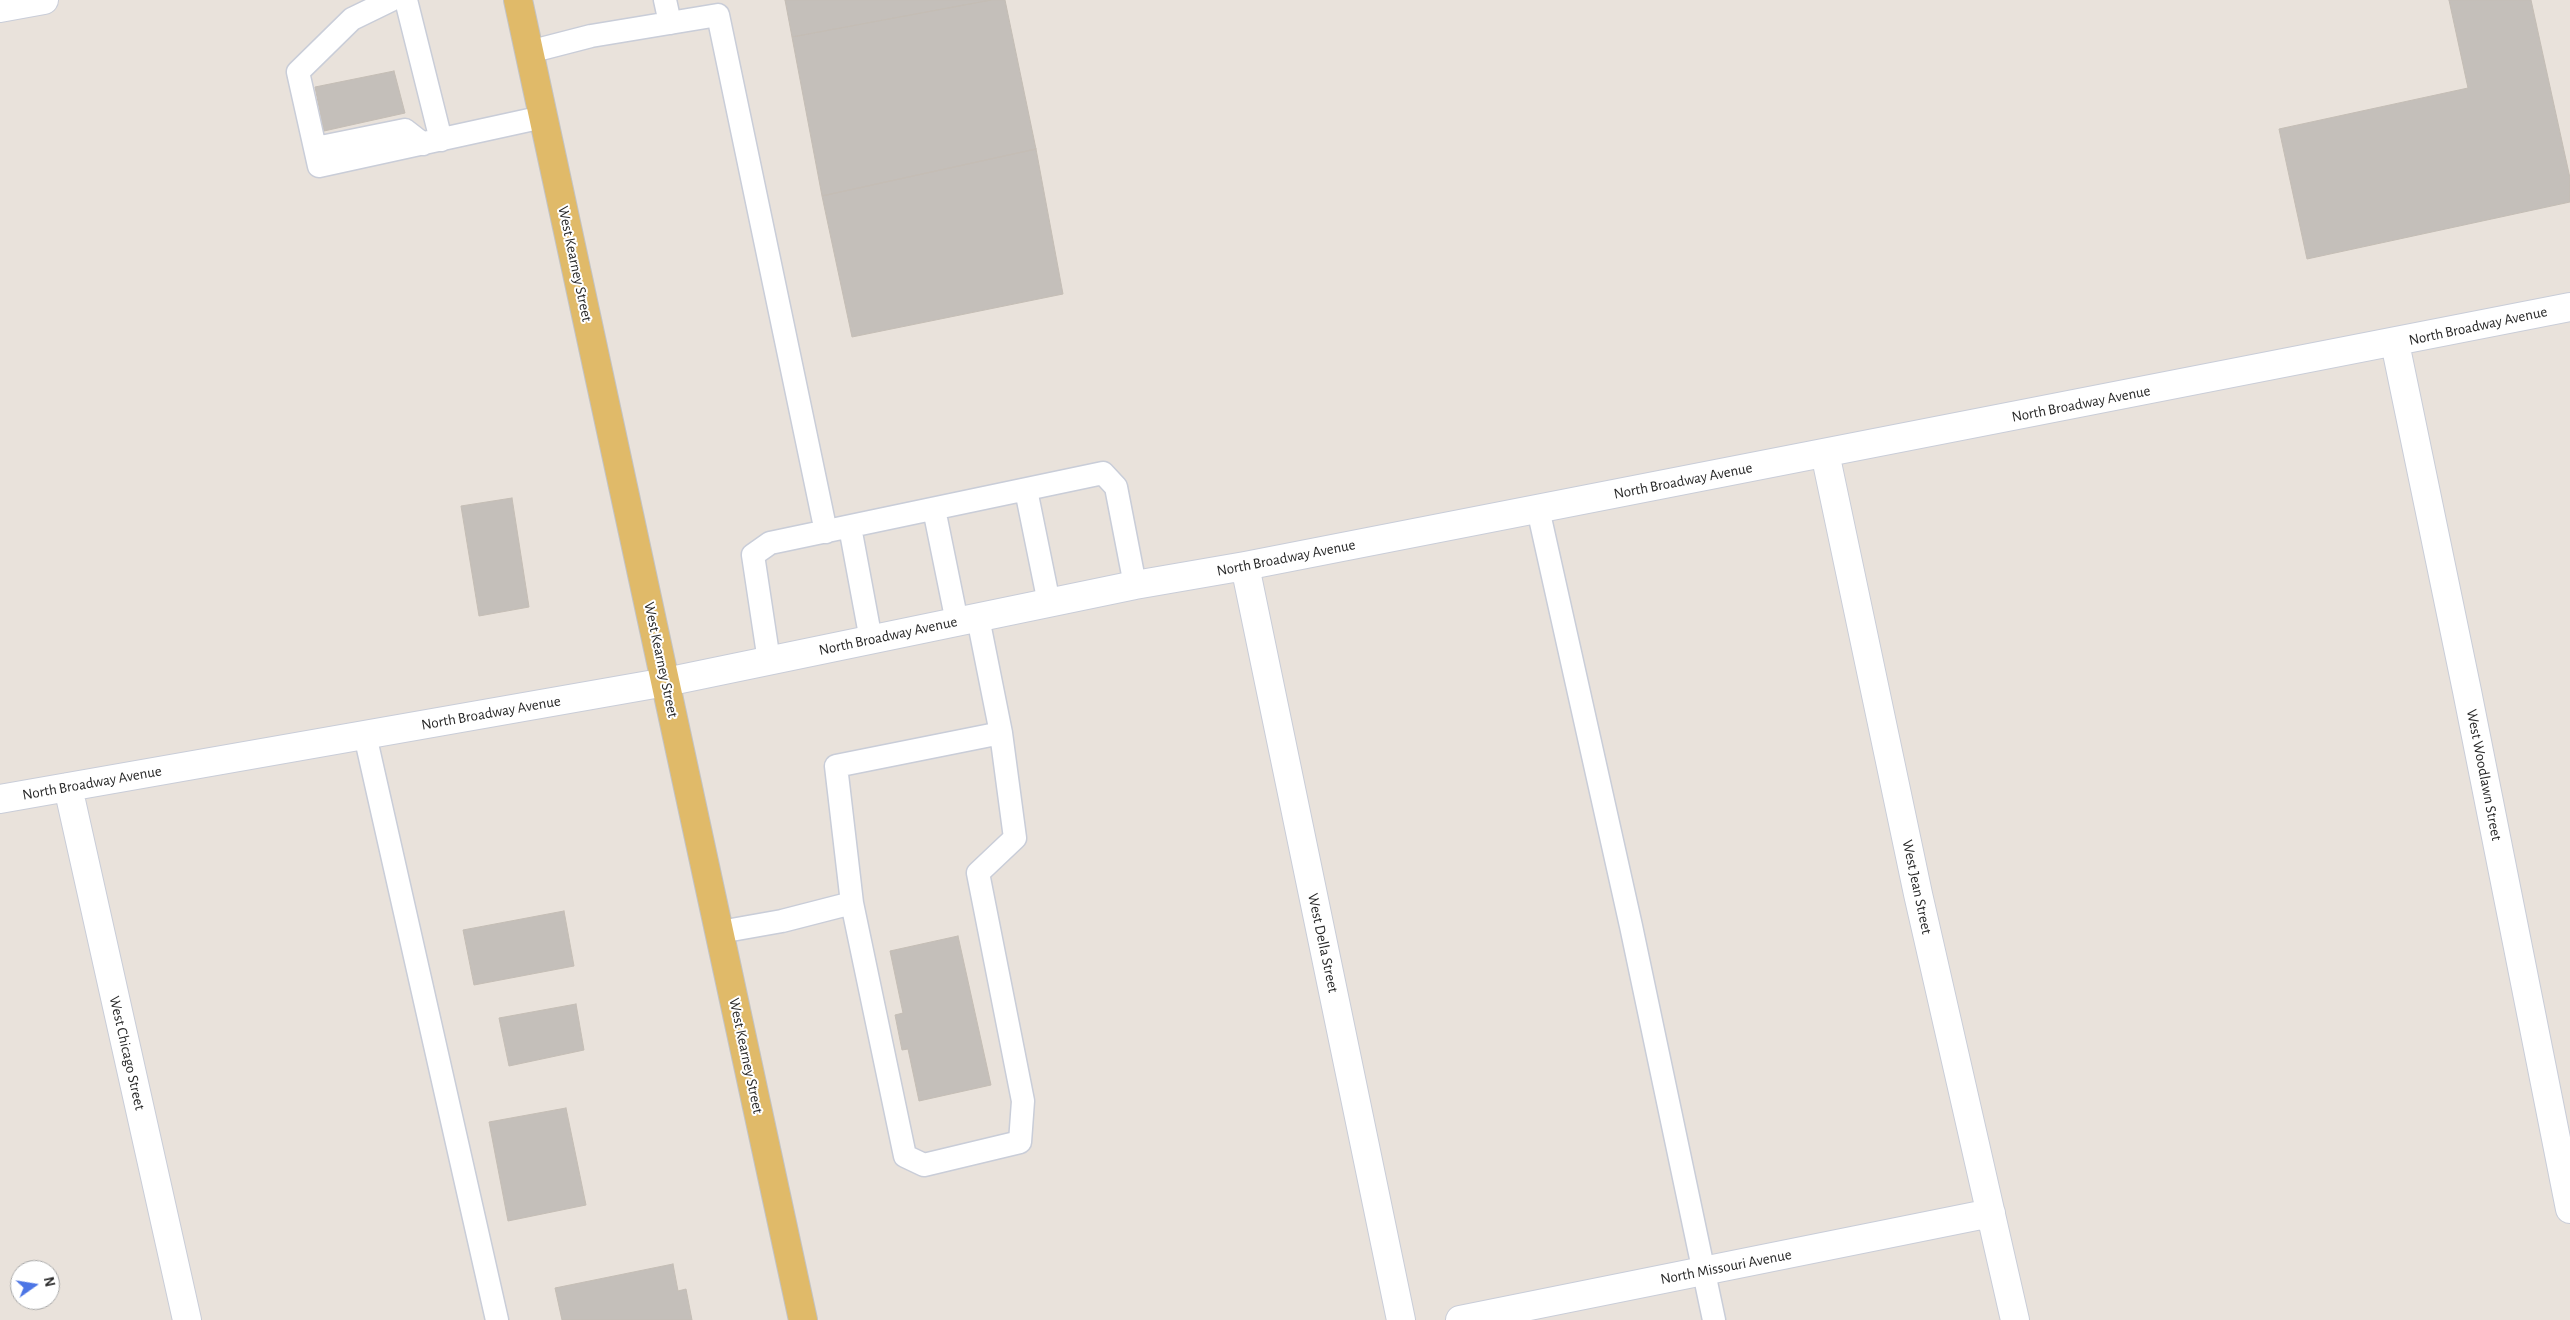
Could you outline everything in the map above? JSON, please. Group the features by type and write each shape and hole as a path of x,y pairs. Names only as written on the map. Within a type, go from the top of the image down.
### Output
{"main road":[{"name":"West Kearney Street","path":"518,0 803,1320"}],"street":[{"path":"0,8 44,0"},
{"name":"North Broadway Avenue","path":"0,799 666,682 1135,585 1245,566 2395,343 2570,307"},
{"name":"West Woodlawn Street","path":"2395,343 2469,701 2570,1208"},
{"name":"West Jean Street","path":"1825,453 1918,894 2015,1320"},
{"name":"West Della Street","path":"1245,566 1401,1320"},
{"name":"West Chicago Street","path":"68,786 187,1320"},
{"name":"North Missouri Avenue","path":"1460,1320 1990,1213"}],"lane":[{"path":"391,0 352,19 298,72 319,166 543,117"},
{"path":"406,0 432,142"},
{"path":"665,0 670,23"},
{"path":"529,52 590,36 670,23 724,7 826,532"},
{"path":"769,661 753,555 770,543 1103,473 1116,486 1135,585"},
{"path":"1026,490 1048,603"},
{"path":"934,509 1001,733 1015,838 978,873 984,912 1023,1101 1020,1142 924,1165 905,1156 852,903 836,766 1001,733"},
{"path":"1538,509 1632,926 1702,1272 1714,1320"},
{"path":"850,527 871,640"},
{"path":"365,735 496,1320"},
{"path":"720,932 782,921 852,903"}],"building":[{"path":"785,0 991,0 792,37"},
{"path":"991,0 1005,0 1036,149 822,196 792,37"},
{"path":"2449,0 2531,0 2570,178 2570,202 2307,259 2279,129 2468,88"},
{"path":"394,71 405,113 324,131 315,87"},
{"path":"1036,149 1063,294 852,337 822,196"},
{"path":"512,498 529,607 479,616 461,506"},
{"path":"564,911 574,966 474,985 463,930"},
{"path":"958,936 991,1085 919,1101 908,1049 902,1050 895,1015 903,1013 890,951"},
{"path":"576,1004 584,1050 509,1066 499,1018"},
{"path":"566,1108 586,1205 508,1221 489,1122"},
{"path":"673,1264 678,1291 686,1289 692,1320 562,1320 555,1288"}]}
